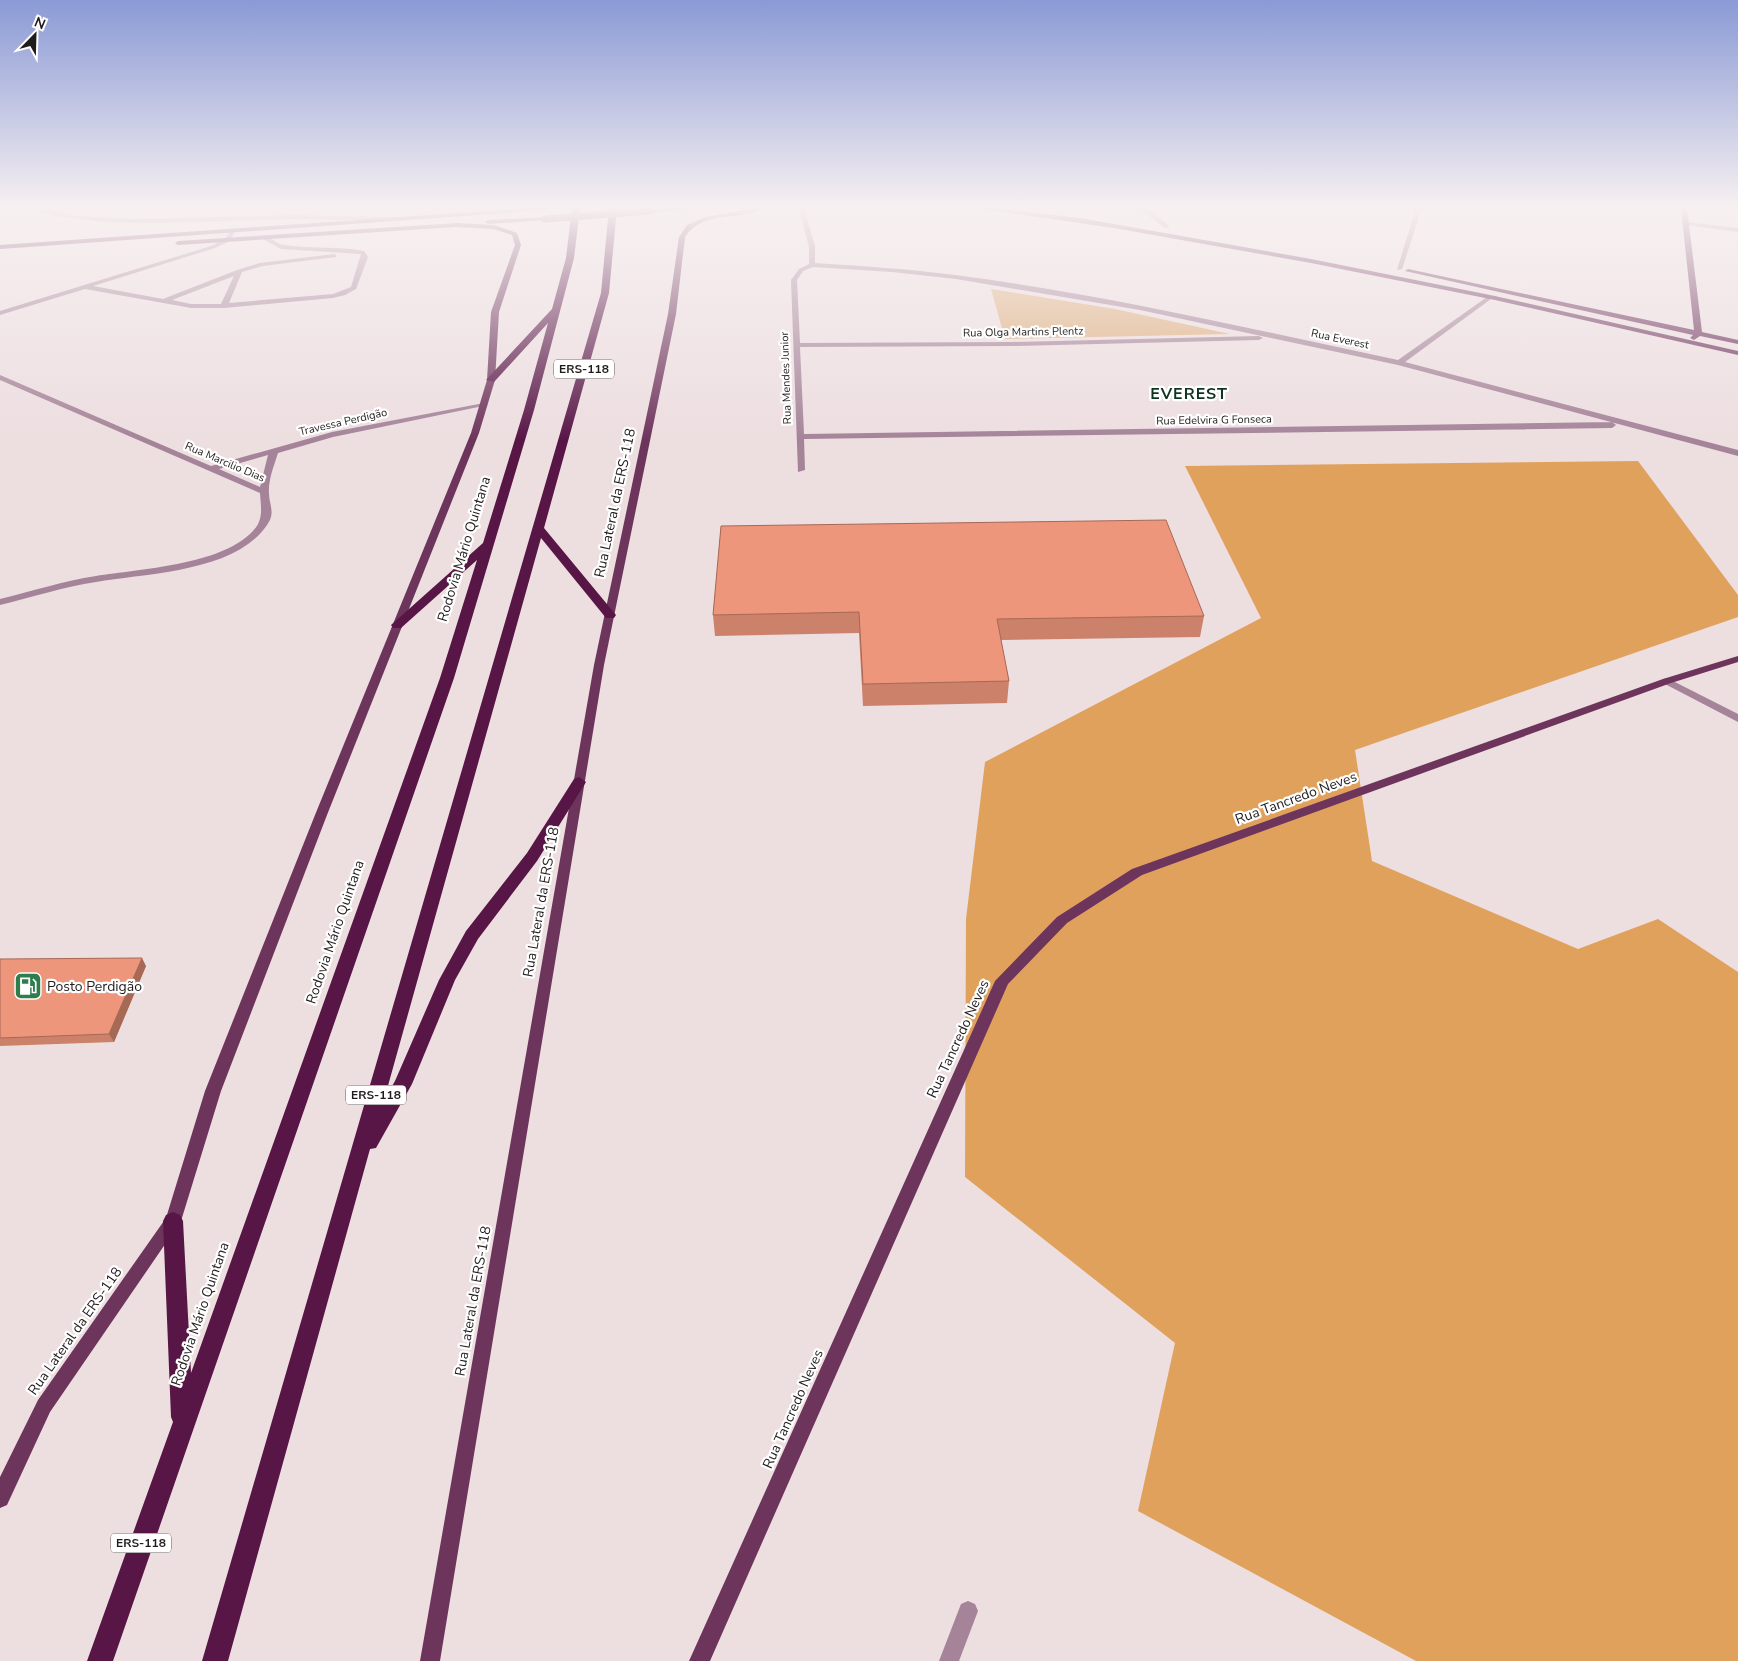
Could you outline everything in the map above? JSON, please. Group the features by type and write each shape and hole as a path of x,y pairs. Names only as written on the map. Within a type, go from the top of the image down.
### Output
{"highway":[{"name":"Rodovia Mário Quintana","path":"100,1661 447,678 529,410 562,286"},
{"name":"ERS-118","path":"215,1661 512,615 539,529 606,286"},
{"path":"491,380 554,310"},
{"path":"539,529 610,615"},
{"path":"398,625 488,544"},
{"path":"357,1163 403,1084 447,980 472,935 532,857 580,782"},
{"path":"173,1221 183,1426"}],"main road":[{"name":"Rua Lateral da ERS-118","path":"0,1498 44,1406 173,1221 213,1091 476,433 491,380 495,312 504,286"},
{"name":"Rua Lateral da ERS-118","path":"430,1661 580,782 610,615 672,314 676,286"},
{"path":"1433,286 1738,353"},
{"path":"1476,286 1738,342"},
{"path":"1691,342 1698,333 1693,286"},
{"name":"Rua Tancredo Neves","path":"700,1661 1002,981 1062,920 1137,872 1667,681 1738,659"}],"street":[{"path":"0,313 89,286"},
{"path":"161,302 202,286"},
{"path":"224,306 233,286"},
{"path":"84,287 161,302 224,306 333,296 350,292 355,286"},
{"name":"Rua Mendes Junior","path":"794,286 801,470"},
{"name":"Rua Everest","path":"1005,286 1045,291 1280,337 1399,363 1738,453"},
{"path":"1399,363 1489,298"},
{"name":"Rua Olga Martins Plentz","path":"796,345 1012,344 1280,337"},
{"name":"Rua Marcilio Dias","path":"0,602 94,580 178,567 224,553 258,531 266,518 267,505 264,492 2,380"},
{"name":"Travessa Perdigão","path":"210,469 373,426 484,406"},
{"name":"Rua Edelvira G Fonseca","path":"800,437 1628,425"},
{"path":"264,492 274,451"},
{"path":"1667,681 1738,719"},
{"path":"949,1661 968,1611"}],"shaded area":[{"path":"991,289 1115,309 1230,334 1005,339"},
{"path":"1638,461 1738,595 1738,617 1355,750 1372,861 1578,949 1658,919 1738,972 1738,1661 1416,1661 1138,1511 1175,1343 965,1177 966,919 985,762 1261,618 1185,466"}],"building":[{"path":"1166,520 1204,616 997,619 1009,681 863,684 859,612 713,615 721,526"},
{"path":"142,958 109,1034 0,1038 0,959"}],"place":[{"name":"Posto Perdigão","path":"28,986"}],"district":[{"name":"EVEREST","path":"1189,394"}]}
